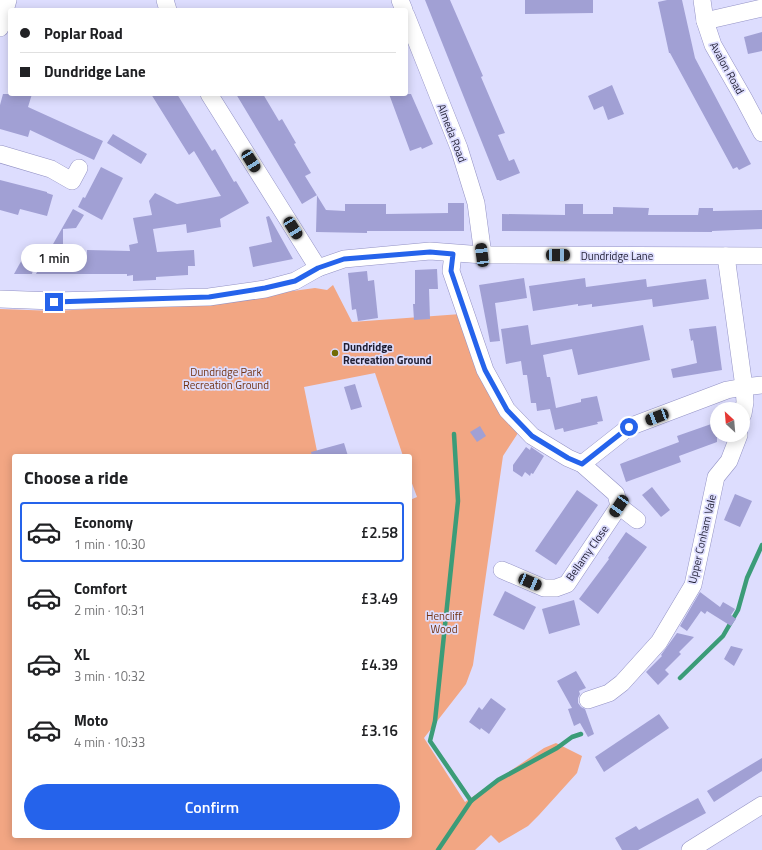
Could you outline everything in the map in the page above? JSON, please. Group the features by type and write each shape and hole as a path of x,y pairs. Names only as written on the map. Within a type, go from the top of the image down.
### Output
{"street":[{"path":"0,28 8,0"},
{"name":"Avalon Road","path":"702,0 705,21 713,45 762,133"},
{"path":"705,21 762,8"},
{"name":"Almeda Road","path":"408,20 459,148 476,203 482,255"},
{"path":"210,96 318,268"},
{"path":"0,154 51,169 73,181"},
{"name":"Dundridge Lane","path":"0,299 54,302 209,297 265,288 295,281 318,268 344,259 430,252 482,255 762,256"},
{"path":"453,254 451,271 480,356 485,370 507,410 532,436 568,458 582,464 616,494 619,506 637,520"},
{"path":"726,256 745,402"},
{"path":"582,464 629,427 727,390 762,385"},
{"name":"Upper Conham Vale","path":"588,700 609,693 622,683 659,642 693,585 716,477 729,461 736,442"},
{"name":"Bellamy Close","path":"502,570 544,588 556,588 567,584 619,506"},
{"path":"690,850 762,805"}],"green space":[{"path":"333,285 352,322 461,314 518,433 503,456 473,665 466,684 424,738 465,802 544,748 556,743 582,756 577,773 528,826 499,843 491,835 475,850 0,850 0,309 56,311 220,301 315,288 327,290"}],"building":[{"path":"425,0 450,0 483,76 481,77 505,133 498,135 509,161 514,159 520,173 500,181 497,180"},
{"path":"525,0 593,0 593,13 525,14"},
{"path":"667,0 682,0 695,58 751,164 739,170 737,167 733,169 669,53 658,2"},
{"path":"762,32 762,51 748,54 744,37"},
{"path":"612,85 624,114 608,120 603,106 594,110 588,96"},
{"path":"3,94 8,94 8,96 31,96 28,107 103,141 94,160 30,130 28,137 0,129 0,105"},
{"path":"408,94 411,94 433,144 422,149 421,147 410,151 390,96 408,96"},
{"path":"152,96 178,96 212,151 215,149 234,182 236,181 249,203 220,219 221,227 187,233 186,224 153,229 157,252 194,250 195,266 188,266 188,275 156,277 156,280 133,281 133,275 127,276 127,274 36,274 73,209 84,215 76,228 63,229 63,256 87,257 87,250 130,251 129,245 138,243 133,218 152,215 149,201 155,193 177,204 221,196 194,151 189,155"},
{"path":"237,96 264,96 279,121 282,119 296,143 294,144 311,173 305,176 317,195 302,204"},
{"path":"113,134 147,154 141,164 107,143"},
{"path":"101,167 123,178 102,220 78,207 83,197 85,198"},
{"path":"0,180 47,192 53,195 47,216 20,209 18,215 0,210"},
{"path":"317,195 326,210 345,211 345,204 386,204 386,214 448,213 448,203 464,203 464,231 367,231 367,233 316,232"},
{"path":"565,204 583,204 583,214 613,214 613,207 649,208 648,215 698,215 699,208 713,208 713,211 762,210 762,229 712,232 502,231 502,214 565,215"},
{"path":"269,216 293,259 253,267 249,247 272,242 266,217"},
{"path":"37,255 32,274 14,274 24,256"},
{"path":"437,269 438,289 429,289 430,319 414,320 413,304 415,304 415,270"},
{"path":"367,271 368,281 374,280 378,318 358,321 356,309 352,310 348,273"},
{"path":"524,278 527,298 495,303 500,341 490,342 479,285"},
{"path":"585,278 586,287 646,279 647,287 706,279 709,299 653,307 652,299 592,307 592,304 578,306 578,304 533,311 529,286"},
{"path":"528,325 531,345 643,325 650,360 578,375 572,349 543,355 547,377 550,377 556,408 581,402 581,399 597,396 603,421 597,422 598,424 564,432 563,428 555,430 550,409 537,411 536,403 531,403 527,375 523,375 521,361 506,364 501,329"},
{"path":"716,326 722,370 673,378 671,369 697,363 693,340 691,341 689,329"},
{"path":"355,384 362,407 351,410 344,387"},
{"path":"710,424 710,442 717,442 679,456 681,462 626,482 620,464 679,442 677,436"},
{"path":"480,426 486,436 477,442 470,432"},
{"path":"344,443 347,454 312,454 311,452"},
{"path":"526,447 530,450 531,447 544,456 533,474 531,473 530,476 525,472 522,477 513,471 513,465"},
{"path":"652,487 670,510 661,517 642,495"},
{"path":"577,490 598,505 556,565 535,551"},
{"path":"735,494 752,501 740,527 724,520"},
{"path":"626,532 647,547 598,614 579,599 609,559 608,558"},
{"path":"505,591 536,607 524,630 493,615"},
{"path":"700,592 720,607 723,602 735,609 731,615 736,619 731,626 707,611 705,614 701,611 687,631 680,626"},
{"path":"574,600 580,625 549,634 542,609"},
{"path":"677,633 694,637 679,652 681,654 665,670 669,674 658,685 646,672 662,656 661,655"},
{"path":"731,646 743,649 734,666 724,659"},
{"path":"576,671 586,688 579,691 580,694 578,703 585,709 594,734 588,737 580,723 574,726 568,709 572,708 557,681"},
{"path":"491,698 506,709 489,734 481,728 480,730 469,722 479,707 482,710"},
{"path":"659,714 669,728 604,772 595,757"},
{"path":"762,758 762,771 714,802 707,791"},
{"path":"698,798 706,813 638,850 622,850 615,838 636,826 639,830"}],"waterway":[{"path":"454,434 458,501 435,721 430,741 471,801"},
{"path":"680,678 723,636 738,610 747,578 762,545"},
{"path":"438,850 471,801 498,780 557,748 572,737 581,734"}],"place":[{"name":"Dundridge Recreation Ground","path":"335,353"}],"route":[{"path":"54,302 209,297 265,288 295,281 318,268 344,259 430,252 453,254 451,271 485,370 507,410 532,436 568,458 582,464 629,427"}],"park label":[{"name":"Dundridge Park Recreation Ground","path":"226,378"},
{"name":"Hencliff Wood","path":"444,622"}]}
